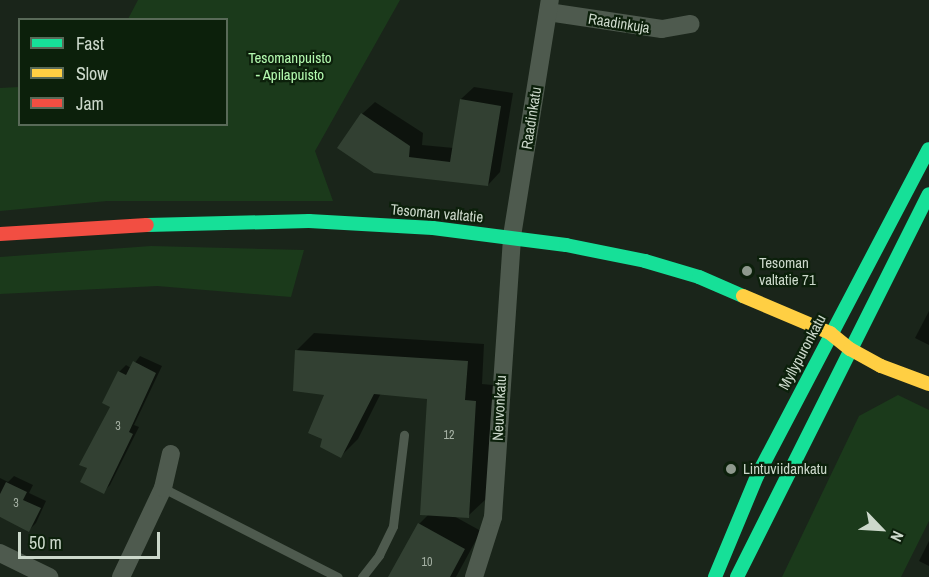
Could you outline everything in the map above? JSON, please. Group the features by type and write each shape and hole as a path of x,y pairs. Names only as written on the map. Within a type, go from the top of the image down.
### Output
{"main road":[{"name":"Myllypuronkatu","path":"715,577 757,476 830,333 929,149"},
{"path":"737,577 929,194"},
{"name":"Tesoman valtatie","path":"0,234 177,223 309,221 433,228 512,236 645,261 699,277 830,333 850,349"},
{"path":"850,349 881,366 929,384"}],"street":[{"name":"Raadinkuja","path":"549,6 662,29 691,24"},
{"name":"Raadinkatu","path":"512,236 549,6"},
{"name":"Neuvonkatu","path":"474,577 493,517 512,236"},
{"path":"121,577 163,488 171,454"},
{"path":"0,553 49,577"}],"lane":[{"path":"362,577 379,555 393,526 405,435"},
{"path":"163,488 338,577"}],"green space":[{"name":"Tesomanpuisto - Apilapuisto","path":"138,0 400,0 315,151 333,201 107,201 0,211 0,88 18,87 18,126 228,126 228,18 129,18"},
{"path":"151,246 304,250 291,297 157,286 0,294 0,257"},
{"path":"898,395 929,410 929,521 901,577 782,577 859,416"}],"building":[{"path":"460,99 501,106 488,186 374,173 337,148 361,113 410,146 409,157 450,162"},
{"path":"295,350 468,361 465,400 476,401 469,518 420,515 427,399 374,394 341,458 320,447 322,439 308,433 324,395 293,391"},
{"path":"133,361 156,373 129,432 133,434 104,494 80,482 87,468 79,465 110,407 102,403 118,371 126,375"},
{"path":"6,482 27,492 23,500 41,508 29,532 0,517 0,494"},
{"path":"418,523 465,549 450,577 388,577"}],"traffic: fast":[{"path":"715,577 757,476 929,149"},
{"path":"737,577 929,194"},
{"path":"147,225 309,221 433,228 566,245 645,261 699,277 743,296"}],"traffic: slow":[{"path":"743,296 830,333 850,349 881,366 929,384"}],"traffic: jam":[{"path":"0,234 147,225"}],"place":[{"name":"Tesoman valtatie 71","path":"747,271"},
{"name":"Lintuviidankatu","path":"731,469"}]}
